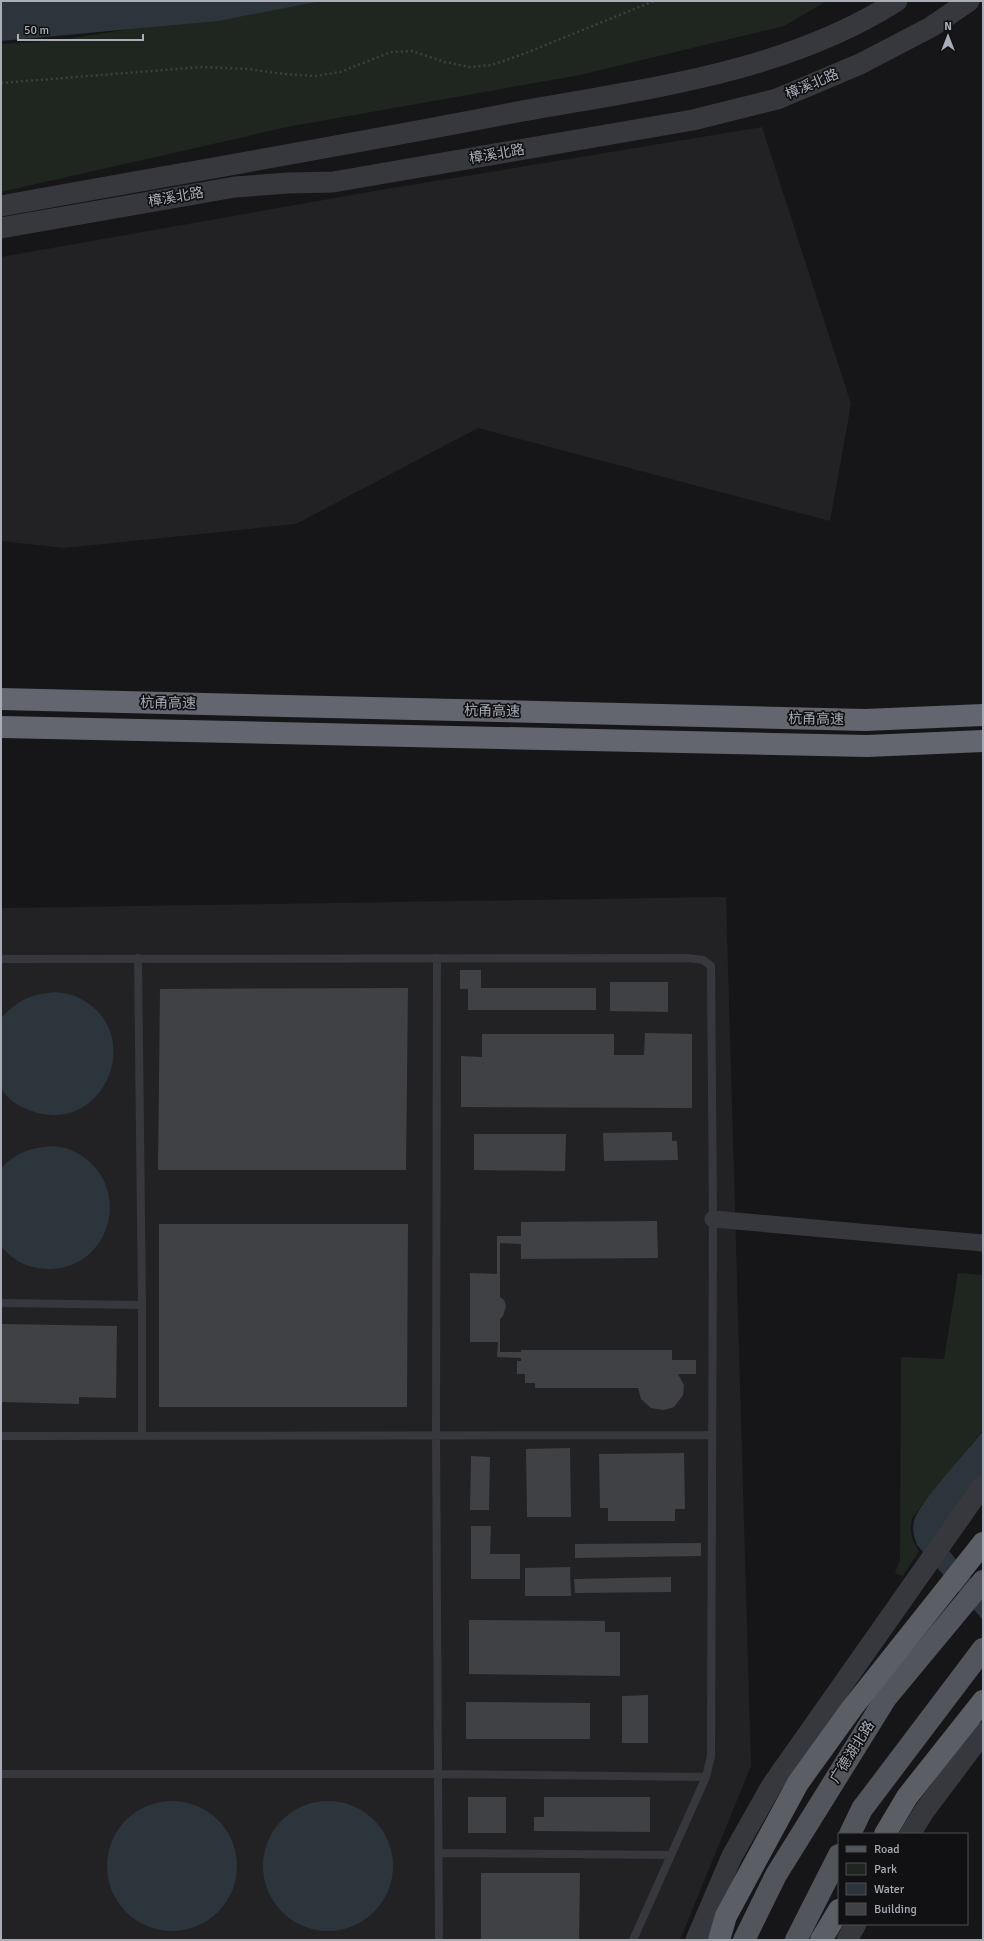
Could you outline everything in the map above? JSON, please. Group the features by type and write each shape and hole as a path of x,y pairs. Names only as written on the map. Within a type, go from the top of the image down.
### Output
{"highway":[{"name":"杭甬高速","path":"1,699 865,720 983,715"},
{"name":"杭甬高速","path":"1,727 859,746 983,741"},
{"path":"719,1940 726,1916 798,1783 852,1708 983,1543"},
{"path":"886,1833 907,1797 983,1701"},
{"path":"821,1940 838,1912"}],"main road":[{"name":"广德湖北路","path":"744,1940 776,1875 886,1698 983,1581"},
{"path":"850,1833 862,1809 983,1649"},
{"path":"796,1940 838,1857"}],"street":[{"name":"樟溪北路","path":"1,206 459,124 683,81 763,61 829,37 897,1"},
{"name":"樟溪北路","path":"1,228 235,187 288,182 333,182 693,120 777,99 860,64 931,27 969,1"},
{"path":"713,1219 983,1243"},
{"path":"696,1940 732,1856 772,1785 983,1485"},
{"path":"911,1833 925,1810 979,1745"},
{"path":"847,1940 855,1925"}],"lane":[{"path":"138,958 142,1436"},
{"path":"437,958 436,1435 440,1940"},
{"path":"1,959 688,958 703,960 711,966 713,981 711,1756 706,1777 633,1940"},
{"path":"1,1303 142,1304"},
{"path":"1,1436 711,1435"},
{"path":"1,1774 439,1774 706,1777"},
{"path":"439,1853 671,1855"}],"path":[{"path":"1,83 201,67 249,69 283,74 316,76 340,72 391,52 412,51 445,62 470,67 492,65 526,53 654,1"}],"shaded area":[{"path":"762,127 851,404 830,521 478,428 296,524 65,548 1,541 1,257 363,193"},
{"path":"726,897 751,1766 680,1940 1,1940 1,908"}],"green space":[{"path":"313,1 827,1 784,26 580,75 292,126 1,192 1,44 53,41"},
{"path":"958,1273 983,1275 983,1430 912,1518 912,1535 919,1551 903,1576 895,1573 900,1560 901,1357 944,1359"}],"water":[{"path":"1,1 321,1 218,21 1,41"},
{"path":"56,992 77,997 99,1013 111,1033 113,1056 108,1078 96,1096 78,1110 55,1115 29,1110 13,1102 1,1088 2,1017 26,998"},
{"path":"53,1146 66,1148 73,1151 93,1165 105,1183 110,1203 108,1223 100,1241 86,1256 68,1266 44,1269 22,1263 1,1247 1,1168 13,1158 24,1152 37,1148"},
{"path":"983,1431 983,1474 940,1528 939,1538 983,1594 983,1620 917,1545 913,1528 914,1521 925,1502"},
{"path":"178,1801 197,1806 218,1820 232,1841 236,1853 236,1879 232,1891 218,1912 197,1926 185,1930 166,1931 147,1926 126,1912 112,1891 108,1879 107,1860 112,1841 126,1820 147,1806 159,1802"},
{"path":"334,1801 353,1806 374,1820 388,1841 392,1853 392,1879 388,1891 374,1912 353,1926 341,1930 322,1931 303,1926 282,1912 268,1891 264,1879 263,1860 268,1841 282,1820 303,1806 315,1802"}],"building":[{"path":"460,970 481,970 481,988 596,988 596,1010 468,1010 468,989 460,989"},
{"path":"610,982 668,982 668,1012 610,1011"},
{"path":"408,988 406,1170 158,1170 160,989"},
{"path":"645,1033 692,1034 692,1108 461,1107 461,1056 482,1057 482,1034 614,1034 614,1055 644,1055"},
{"path":"672,1132 672,1141 677,1141 678,1160 604,1161 603,1133"},
{"path":"474,1134 566,1134 565,1171 474,1170"},
{"path":"657,1221 658,1258 521,1259 521,1244 500,1243 500,1297 504,1300 506,1306 503,1316 500,1319 500,1352 521,1352 521,1350 672,1350 672,1360 696,1360 696,1374 678,1374 684,1385 683,1395 674,1407 664,1410 651,1408 641,1399 638,1388 535,1388 535,1383 525,1383 525,1374 517,1374 517,1361 521,1361 521,1358 497,1357 498,1342 470,1342 470,1273 497,1274 497,1236 521,1236 521,1222"},
{"path":"159,1224 408,1224 407,1407 159,1407"},
{"path":"1,1324 117,1326 116,1398 79,1397 79,1404 1,1402"},
{"path":"570,1448 571,1517 527,1517 526,1449"},
{"path":"684,1453 685,1509 675,1509 675,1521 608,1521 608,1508 600,1508 599,1454"},
{"path":"471,1456 490,1457 489,1510 470,1510"},
{"path":"471,1526 491,1526 490,1554 520,1554 520,1579 471,1579"},
{"path":"701,1543 701,1556 575,1558 575,1544"},
{"path":"570,1567 571,1596 525,1596 525,1568"},
{"path":"671,1577 671,1592 575,1593 574,1579"},
{"path":"469,1620 605,1621 605,1632 620,1632 620,1676 469,1674"},
{"path":"648,1695 648,1743 622,1743 622,1696"},
{"path":"466,1702 590,1703 590,1739 466,1739"},
{"path":"468,1797 506,1797 506,1833 468,1833"},
{"path":"544,1797 650,1797 650,1832 534,1831 534,1817 544,1817"},
{"path":"481,1873 580,1873 579,1940 481,1940"}]}
